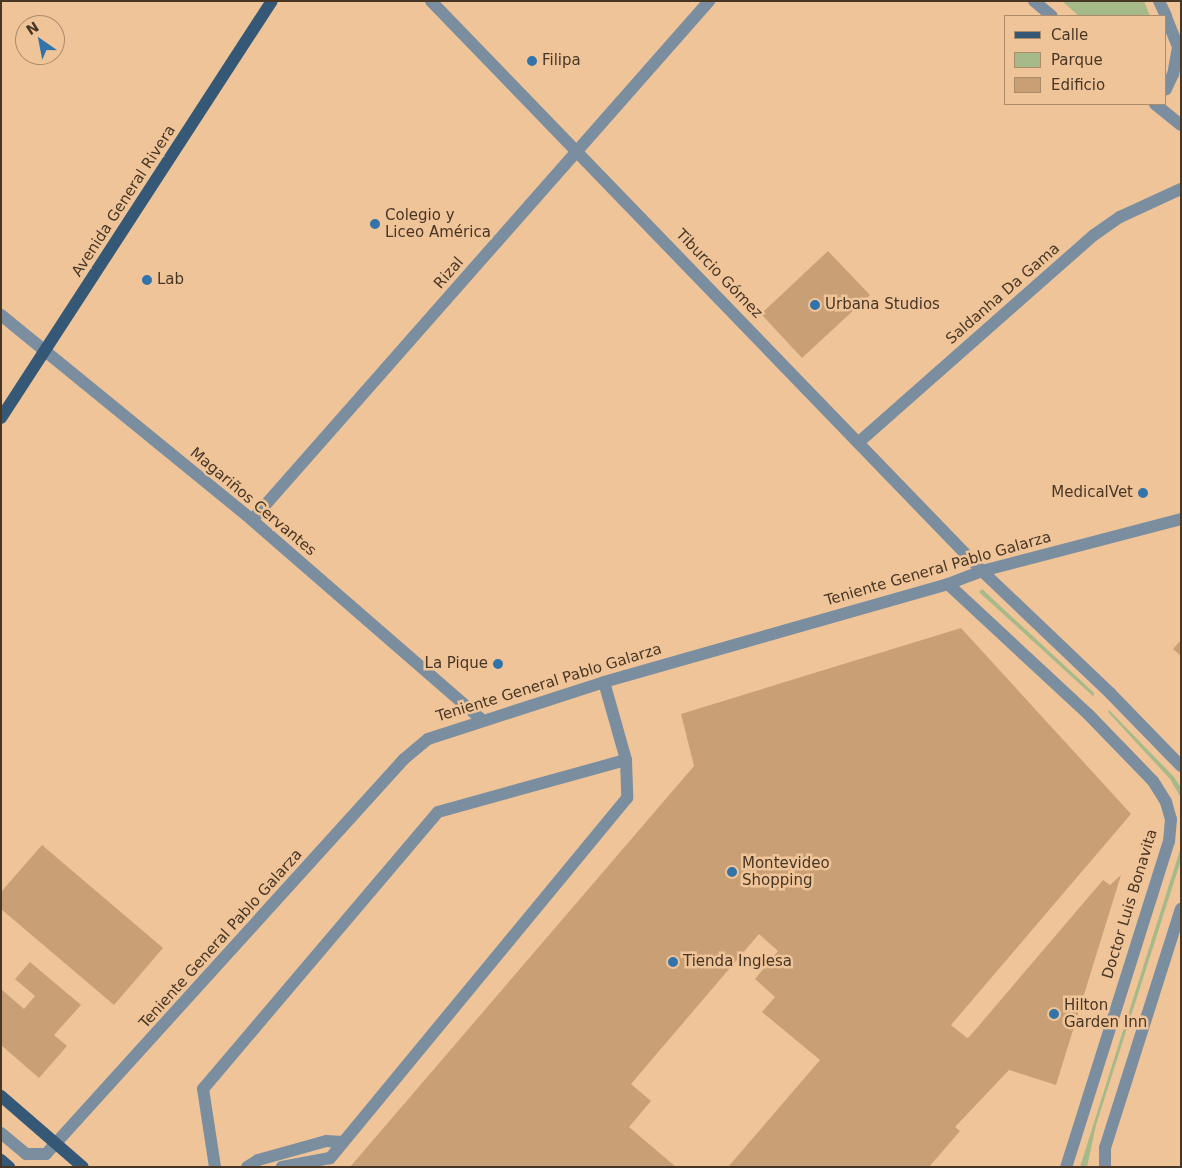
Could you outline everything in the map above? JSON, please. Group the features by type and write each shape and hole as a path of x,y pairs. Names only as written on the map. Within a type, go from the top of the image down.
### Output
{"main road":[{"name":"Avenida General Rivera","path":"1,418 272,1"},
{"path":"1,1096 83,1167"},
{"path":"1,1160 9,1167"}],"street":[{"name":"Tiburcio Gómez","path":"431,1 982,571"},
{"name":"Rizal","path":"252,520 709,1"},
{"path":"1034,1 1051,15"},
{"path":"1159,1 1166,15"},
{"path":"1167,18 1178,46 1173,74 1167,87"},
{"path":"1156,105 1181,125"},
{"name":"Saldanha Da Gama","path":"859,442 1094,236 1120,217 1181,189"},
{"name":"Magariños Cervantes","path":"1,315 252,520 481,719"},
{"name":"Teniente General Pablo Galarza","path":"1,1133 26,1154 36,1156 46,1154 57,1144 404,759 428,739 481,719 948,584 982,571 1181,519"},
{"path":"982,571 1110,693 1181,766"},
{"name":"Doctor Luis Bonavita","path":"948,584 1089,715 1153,781 1166,802 1171,819 1169,840 1066,1167"},
{"path":"282,1167 330,1158 627,798 626,760 604,682"},
{"path":"215,1167 203,1089 438,812 626,760"},
{"path":"1104,1167 1105,1148 1181,909"},
{"path":"247,1167 258,1160 326,1141 343,1142"}],"green space":[{"path":"1062,1 1144,1 1150,15 1078,15"},
{"path":"982,589 1094,693 1094,697 979,592"},
{"path":"1109,710 1174,777 1181,788 1181,798 1170,779 1108,712"},
{"path":"1181,847 1181,860 1096,1125 1087,1167 1080,1167"}],"building":[{"name":"Urbana Studios","path":"828,251 870,295 802,358 761,314"},
{"path":"961,628 1131,814 951,1025 967,1038 970,1036 1103,880 1110,885 1121,875 1056,1085 1009,1070 955,1127 960,1131 929,1167 728,1167 820,1060 762,1012 775,997 755,979 778,951 759,934 631,1084 651,1101 629,1127 676,1167 350,1167 694,766 681,714"},
{"path":"1181,640 1181,656 1173,649"},
{"path":"42,845 163,948 114,1005 1,909 1,892"},
{"path":"30,962 81,1005 54,1035 67,1046 39,1078 1,1045 1,989 24,1009 35,996 15,979"}],"place":[{"name":"Filipa","path":"532,61"},
{"name":"Colegio y Liceo América","path":"375,224"},
{"name":"Lab","path":"147,280"},
{"name":"Urbana Studios","path":"815,305"},
{"name":"MedicalVet","path":"1143,493"},
{"name":"La Pique","path":"498,664"},
{"name":"Montevideo Shopping","path":"732,872"},
{"name":"Tienda Inglesa","path":"673,962"},
{"name":"Hilton Garden Inn","path":"1054,1014"}]}
